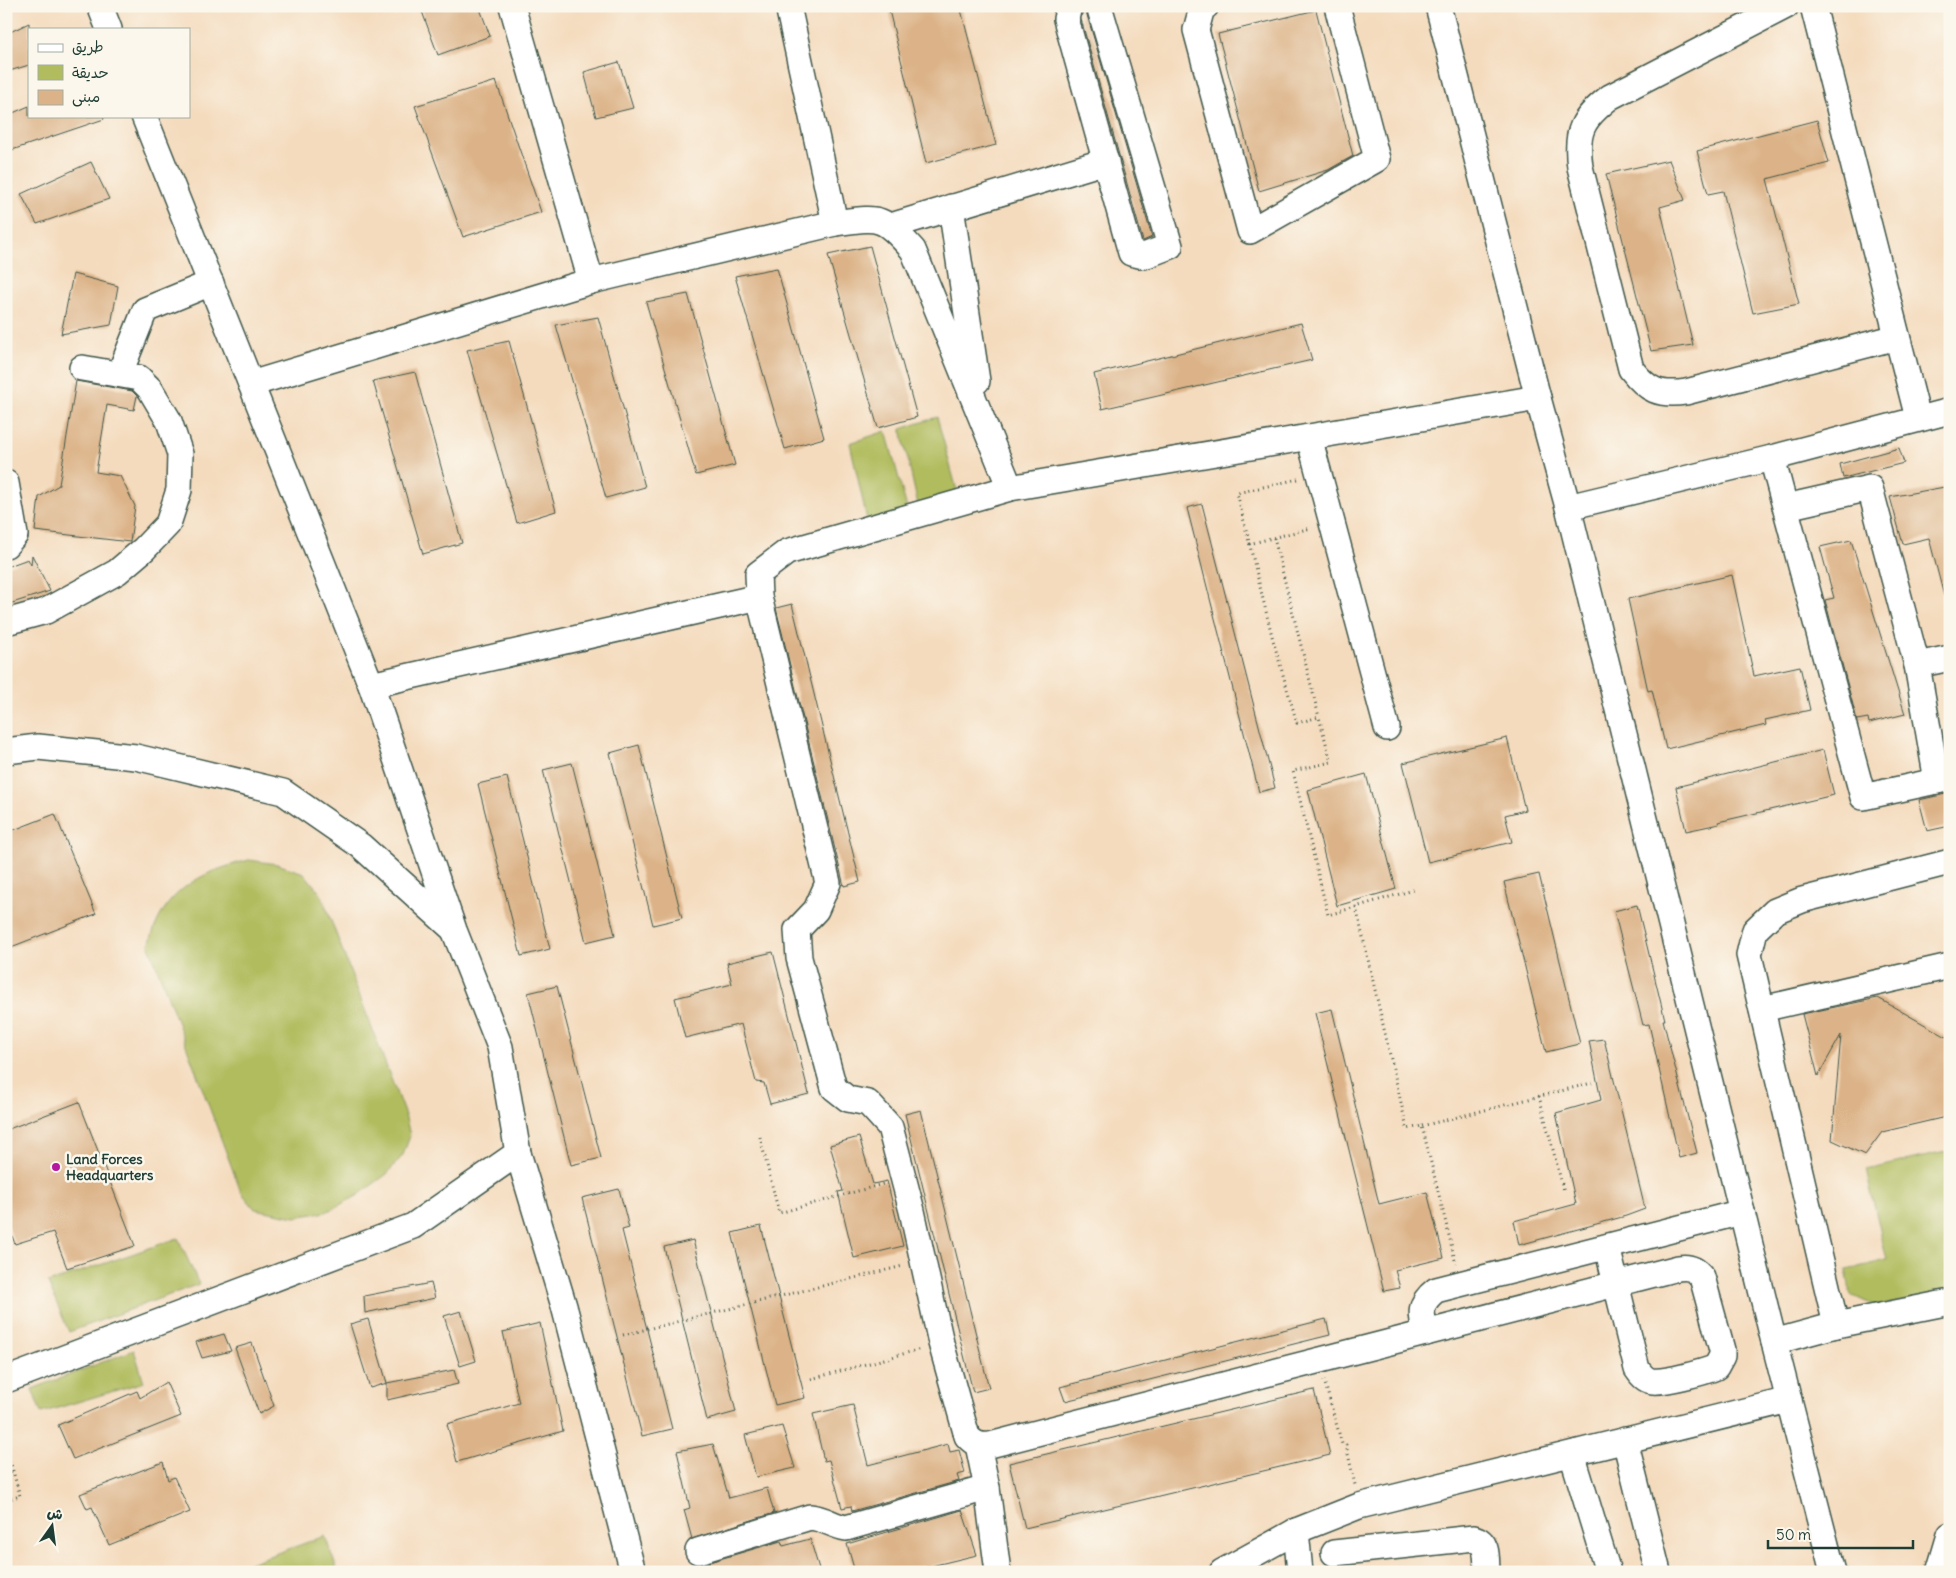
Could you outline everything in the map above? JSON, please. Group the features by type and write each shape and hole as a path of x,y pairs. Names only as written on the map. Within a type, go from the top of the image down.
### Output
{"lane":[{"path":"100,6 109,28"},
{"path":"512,6 591,281"},
{"path":"788,6 835,223"},
{"path":"1069,6 1066,19 1131,253 1144,256 1170,246 1099,6"},
{"path":"1206,6 1202,8 1196,30 1250,232 1377,159 1337,6"},
{"path":"1438,6 1538,398 1568,507 1774,1342 1833,1572"},
{"path":"1786,6 1610,98 1586,119 1579,142 1580,167 1631,369 1641,382 1654,391 1670,394 1686,392 1897,337"},
{"path":"1813,6 1918,418"},
{"path":"145,118 371,685 454,930 500,1047 518,1153 564,1306 633,1572"},
{"path":"891,226 951,206 1106,161"},
{"path":"951,206 982,421"},
{"path":"251,384 591,281 835,223 872,218 891,226 913,250 1010,488"},
{"path":"120,374 145,310 211,283"},
{"path":"6,622 46,611 117,572 144,549 168,524 179,490 180,454 169,421 150,389 139,378 82,368"},
{"path":"998,1572 987,1488 978,1445 967,1436 941,1343 890,1127 868,1103 848,1099 834,1088 799,958 798,930 816,910 828,883 759,597 758,574 787,552 1010,488 1538,398"},
{"path":"1568,507 1772,458 1950,411"},
{"path":"1309,437 1387,728"},
{"path":"1772,458 1863,798 1943,779 1917,665 1870,488 1786,506"},
{"path":"6,483 15,535 6,544"},
{"path":"371,685 759,597"},
{"path":"1917,665 1950,658"},
{"path":"6,751 38,747 136,757 283,792 362,846 454,930"},
{"path":"1836,1325 1749,955 1755,930 1775,911 1802,900 1947,870"},
{"path":"1762,1008 1950,966"},
{"path":"6,1380 413,1226 518,1153"},
{"path":"1426,1333 1422,1315 1423,1304 1427,1297 1436,1290 1742,1212"},
{"path":"978,1445 990,1445 1318,1361 1426,1333 1616,1284 1678,1268 1692,1268 1702,1277 1722,1350 1720,1362 1710,1370 1661,1381 1647,1380 1641,1375 1638,1369 1616,1284 1607,1247"},
{"path":"1774,1342 1836,1325 1950,1302"},
{"path":"1222,1572 1296,1531 1359,1506 1789,1400"},
{"path":"1625,1440 1658,1572"},
{"path":"1572,1454 1605,1571"},
{"path":"698,1551 810,1517 819,1518 837,1527 846,1528 987,1488"},
{"path":"1296,1531 1300,1572"},
{"path":"1939,1572 1950,1535"},
{"path":"1334,1553 1474,1538 1484,1543 1486,1548 1487,1572"}],"path":[{"path":"1318,474 1237,493 1273,640 1297,723 1319,717"},
{"path":"1249,544 1331,523"},
{"path":"1274,538 1331,762 1293,770 1328,915 1417,889"},
{"path":"1356,907 1407,1129 1592,1083"},
{"path":"1539,1096 1564,1192"},
{"path":"1422,1126 1460,1284"},
{"path":"760,1137 779,1214 903,1178"},
{"path":"623,1335 923,1261"},
{"path":"811,1379 941,1343"},
{"path":"1318,1361 1342,1444 1346,1445 1359,1506"},
{"path":"6,1446 20,1496 6,1500"},
{"path":"6,1473 14,1471"}],"green space":[{"path":"937,417 959,498 918,505 901,429"},
{"path":"886,431 908,512 867,520 850,443"},
{"path":"249,860 277,864 304,873 321,894 406,1118 410,1136 403,1155 387,1174 357,1196 326,1212 295,1217 255,1209 241,1192 149,946 163,911 185,887 198,878 214,871"},
{"path":"1950,1151 1950,1291 1877,1307 1851,1295 1846,1270 1887,1260 1866,1170"},
{"path":"178,1238 199,1284 69,1332 48,1283"},
{"path":"134,1350 144,1382 41,1413 32,1389"},
{"path":"325,1536 338,1572 227,1571"}],"building":[{"path":"420,6 479,6 490,36 438,55"},
{"path":"888,6 960,6 996,145 926,163"},
{"path":"1085,8 1152,237 1143,241 1081,19 1083,9"},
{"path":"1316,10 1353,156 1328,170 1259,191 1218,34"},
{"path":"29,23 28,65 6,72 6,34"},
{"path":"619,62 633,108 596,117 584,72"},
{"path":"496,81 541,212 463,237 415,106"},
{"path":"28,106 28,118 104,119 12,150 6,138 6,116"},
{"path":"1817,120 1829,163 1767,179 1799,304 1753,313 1723,191 1708,194 1697,151"},
{"path":"1669,160 1685,200 1660,207 1693,345 1651,351 1606,174"},
{"path":"91,162 109,199 37,224 21,194"},
{"path":"870,246 917,417 878,428 828,255"},
{"path":"777,268 824,438 785,449 735,276"},
{"path":"73,274 118,286 111,325 61,334"},
{"path":"688,294 735,465 696,475 646,302"},
{"path":"598,317 645,487 606,498 556,325"},
{"path":"1301,323 1312,360 1102,409 1094,374"},
{"path":"509,341 556,511 517,523 467,350"},
{"path":"415,372 462,543 423,554 373,381"},
{"path":"76,381 132,391 137,396 134,410 107,405 96,472 120,476 135,506 130,542 35,531 39,497 59,485"},
{"path":"1899,448 1904,463 1843,478 1840,464"},
{"path":"1950,486 1950,595 1944,596 1929,538 1903,544 1890,497"},
{"path":"1202,504 1275,788 1259,792 1187,508"},
{"path":"1851,540 1905,714 1869,723 1868,718 1857,720 1825,600 1834,598 1820,547"},
{"path":"32,555 50,591 6,605 6,567 28,559 31,565"},
{"path":"1732,575 1754,676 1800,666 1810,710 1765,720 1766,725 1666,749 1652,690 1648,691 1628,599"},
{"path":"792,604 860,882 844,886 776,608"},
{"path":"1507,738 1525,810 1505,815 1512,842 1428,862 1403,763"},
{"path":"639,745 682,918 653,925 610,753"},
{"path":"1823,750 1834,795 1686,831 1676,787"},
{"path":"572,763 615,935 586,942 543,770"},
{"path":"1366,774 1396,889 1337,906 1308,790"},
{"path":"507,777 550,949 521,956 478,784"},
{"path":"1950,793 1950,826 1927,831 1919,800"},
{"path":"55,814 96,914 6,949 6,833"},
{"path":"1539,874 1580,1044 1546,1052 1504,882"},
{"path":"1637,905 1665,1020 1663,1020 1697,1153 1679,1158 1649,1024 1643,1025 1614,911"},
{"path":"773,952 809,1094 770,1104 764,1083 756,1082 741,1024 685,1038 675,998 732,984 727,963"},
{"path":"557,986 601,1158 571,1165 528,993"},
{"path":"1878,998 1950,1039 1950,1116 1882,1132 1865,1155 1832,1140 1841,1035 1818,1076 1802,1014"},
{"path":"1332,1009 1379,1204 1427,1192 1444,1258 1395,1270 1400,1288 1384,1291 1315,1013"},
{"path":"1604,1039 1645,1209 1626,1216 1519,1245 1514,1221 1576,1204 1556,1113 1601,1100 1589,1041"},
{"name":"Land Forces Headquarters","path":"79,1102 135,1246 67,1268 53,1232 15,1244 6,1220 6,1130"},
{"path":"921,1110 989,1388 973,1392 905,1114"},
{"path":"859,1137 873,1184 887,1181 903,1246 854,1258 838,1192 843,1191 830,1145"},
{"path":"619,1189 629,1228 622,1230 672,1429 642,1436 582,1198"},
{"path":"761,1226 805,1398 775,1405 732,1233"},
{"path":"693,1240 736,1412 707,1420 664,1247"},
{"path":"431,1283 435,1298 365,1313 364,1296"},
{"path":"461,1311 476,1361 460,1366 444,1316"},
{"path":"368,1319 387,1383 370,1388 350,1324"},
{"path":"1326,1319 1330,1335 1065,1401 1060,1387"},
{"path":"540,1323 563,1431 457,1462 447,1424 519,1403 503,1332"},
{"path":"224,1334 231,1351 202,1358 196,1342"},
{"path":"252,1343 274,1406 259,1414 235,1348"},
{"path":"454,1370 458,1384 387,1400 387,1383"},
{"path":"166,1382 181,1416 73,1459 58,1425 137,1391 140,1398"},
{"path":"1314,1390 1330,1455 1025,1528 1009,1463"},
{"path":"853,1405 868,1465 948,1444 950,1452 959,1450 965,1473 957,1475 959,1481 852,1511 851,1506 842,1508 829,1460 824,1461 813,1414"},
{"path":"782,1426 795,1468 756,1477 745,1435"},
{"path":"713,1444 729,1498 767,1488 774,1513 692,1539 684,1510 690,1508 677,1451"},
{"path":"163,1462 168,1480 174,1477 190,1512 109,1545 92,1507 87,1509 80,1494"},
{"path":"962,1510 977,1555 906,1572 855,1572 847,1544"},
{"path":"810,1539 820,1572 700,1572 699,1565 781,1541 783,1546"}],"place":[{"name":"Land Forces Headquarters","path":"56,1167"}]}
